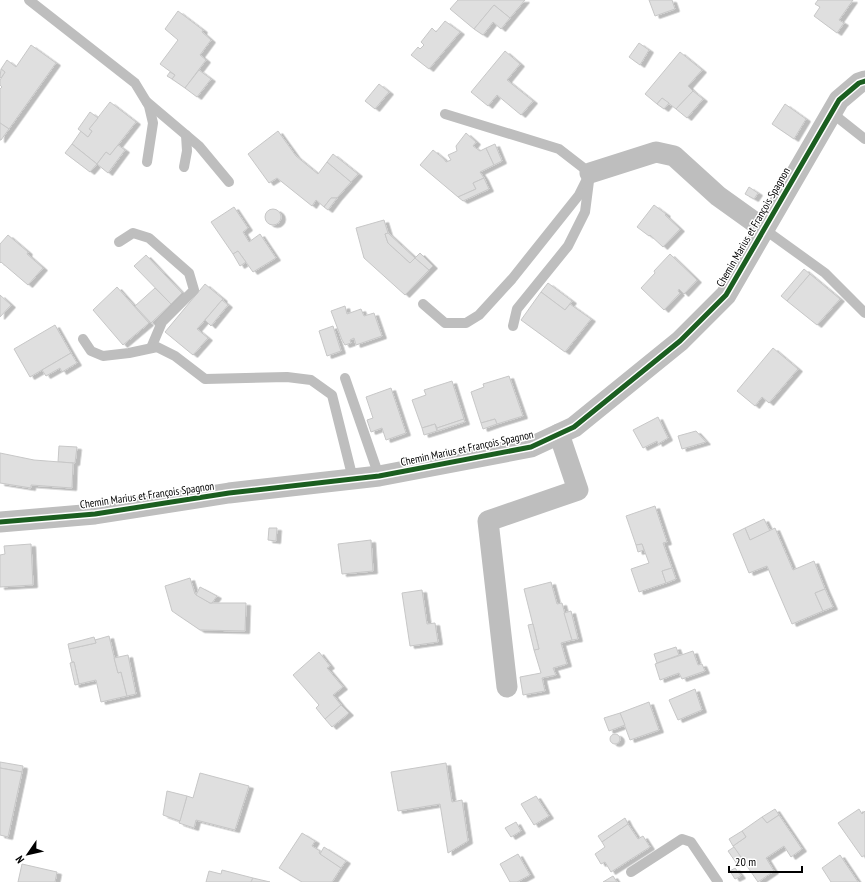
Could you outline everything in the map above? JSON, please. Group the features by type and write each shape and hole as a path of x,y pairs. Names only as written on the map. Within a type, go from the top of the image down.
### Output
{"street":[{"name":"Chemin Marius et François Spagnon","path":"0,522 95,514 229,493 379,476 531,447 574,428 674,345 726,295 839,100 865,81"},
{"path":"590,173 656,152 674,156 718,196 764,229"},
{"path":"507,687 488,521 578,490 559,434"}],"lane":[{"path":"29,0 135,83 147,102 153,124 147,162"},
{"path":"147,102 199,146 230,182"},
{"path":"832,113 865,139"},
{"path":"445,114 559,149 590,173"},
{"path":"184,167 187,151 186,135"},
{"path":"423,304 445,323 466,323 479,315 512,279 579,195 590,173"},
{"path":"513,326 518,309 568,246 582,219 585,212 590,173"},
{"path":"764,229 825,273 865,313"},
{"path":"119,242 133,233 150,238 190,273 194,290 162,322 151,348"},
{"path":"83,339 91,351 103,356 129,353 157,347 175,356 205,379 287,376 311,380 332,395 353,479"},
{"path":"345,378 379,476"},
{"path":"631,872 682,839 691,842 718,882"}],"building":[{"path":"458,0 525,0 510,18 494,5 474,29 450,9"},
{"path":"649,0 672,0 675,9 655,16"},
{"path":"818,0 853,0 839,20 844,23 837,33 814,16 820,7 815,4"},
{"path":"494,5 510,18 501,29 493,22 483,35 474,29"},
{"path":"178,11 203,30 202,32 211,40 200,55 206,60 185,88 172,79 175,75 160,64 178,40 165,29"},
{"path":"445,21 460,32 429,69 411,55 418,47 420,49 424,45 421,42 432,28 436,32"},
{"path":"639,43 649,50 640,65 629,57"},
{"path":"31,45 56,63 9,129 0,123 0,89 2,87 0,85 0,80 5,72 1,69 7,60 16,67"},
{"path":"505,51 520,64 507,80 533,101 521,115 497,95 488,106 471,92"},
{"path":"680,52 702,70 688,86 693,91 676,109 662,98 657,104 645,94"},
{"path":"1,69 5,72 1,78 0,77"},
{"path":"199,70 211,79 197,97 185,88"},
{"path":"170,72 175,75 172,79 167,76"},
{"path":"379,84 389,92 375,109 365,101"},
{"path":"693,91 703,99 687,118 676,109"},
{"path":"662,98 669,103 664,109 657,104"},
{"path":"110,102 136,122 110,155 106,152 97,164 72,144 81,131 88,137 92,131 89,129"},
{"path":"785,104 806,119 794,139 772,124"},
{"path":"90,112 98,118 89,129 92,131 88,137 78,129"},
{"path":"0,123 9,129 1,140 0,140"},
{"path":"278,131 296,156 318,174 327,162 351,182 337,198 331,198 324,207 316,200 312,206 277,178 269,183 248,154"},
{"path":"466,133 476,142 473,146 480,151 486,148 494,165 480,172 484,178 473,183 476,189 458,197 420,165 433,150 446,162 451,160 448,155 457,151 456,146"},
{"path":"72,144 97,164 90,172 65,153"},
{"path":"495,144 502,161 494,165 486,148"},
{"path":"118,145 125,150 108,173 97,164 106,152 110,155"},
{"path":"333,154 358,174 351,182 327,162"},
{"path":"484,178 489,189 463,201 458,197 476,189 473,183"},
{"path":"749,187 758,193 754,199 745,194"},
{"path":"331,198 337,198 328,210 324,207"},
{"path":"654,205 666,214 665,215 680,229 663,247 650,235 649,236 637,227"},
{"path":"234,207 248,228 243,232 249,242 260,234 276,258 253,272 238,251 233,254 211,222"},
{"path":"273,209 279,211 281,217 279,223 273,225 267,223 265,217 267,211"},
{"path":"384,220 388,233 385,234 388,243 410,263 415,258 429,270 405,295 364,258 356,228"},
{"path":"388,233 415,258 410,263 388,243 385,234"},
{"path":"8,235 28,252 27,254 43,268 28,285 1,262 0,263 0,244"},
{"path":"238,251 246,262 240,266 233,254"},
{"path":"420,253 433,266 429,270 415,258"},
{"path":"670,254 697,280 684,294 679,289 678,291 680,293 664,310 641,288"},
{"path":"146,255 182,293 171,304 134,266"},
{"path":"804,269 810,274 787,301 781,296"},
{"path":"810,274 840,299 817,325 787,301"},
{"path":"548,283 572,301 565,310 541,292"},
{"path":"205,284 223,299 197,329 208,338 193,355 165,332"},
{"path":"117,287 149,323 123,345 93,310"},
{"path":"155,288 171,304 151,323 135,306"},
{"path":"541,292 565,310 570,304 591,319 565,352 521,320"},
{"path":"0,295 11,305 0,317"},
{"path":"222,300 228,305 211,326 205,320"},
{"path":"345,306 347,314 361,309 364,316 374,313 382,336 356,345 354,338 350,340 351,343 345,345 331,311"},
{"path":"55,325 71,353 30,377 14,349"},
{"path":"333,326 341,351 327,356 319,331"},
{"path":"773,348 798,369 769,403 762,397 755,406 737,391"},
{"path":"71,353 77,363 62,372 60,368 46,376 42,370"},
{"path":"509,376 523,416 497,424 495,419 481,423 471,392 484,387 483,384"},
{"path":"452,381 464,419 437,428 435,424 422,428 412,400 426,395 424,390"},
{"path":"391,388 406,433 386,440 382,428 371,432 367,420 373,418 366,397"},
{"path":"658,417 668,438 658,444 657,441 643,448 633,430"},
{"path":"464,419 465,422 437,431 437,428"},
{"path":"495,419 497,424 483,429 481,423"},
{"path":"435,424 437,431 424,435 422,428"},
{"path":"696,431 706,442 682,449 678,436"},
{"path":"59,446 77,447 75,463 58,462"},
{"path":"0,453 34,460 73,463 72,488 31,485 31,488 0,483"},
{"path":"655,506 667,542 663,543 672,568 662,571 666,583 639,592 631,569 649,563 642,544 636,545 626,516"},
{"path":"764,519 770,531 750,540 745,528"},
{"path":"269,528 277,528 276,541 268,540"},
{"path":"745,528 750,540 775,528 793,570 814,561 825,589 815,593 823,611 792,624 767,566 749,573 733,534"},
{"path":"371,540 373,571 342,574 338,544"},
{"path":"31,544 33,585 0,587 0,555 5,554 4,546"},
{"path":"642,544 644,550 638,552 636,545"},
{"path":"672,568 676,579 666,583 662,571"},
{"path":"190,578 195,594 210,603 246,603 245,631 200,630 172,611 165,586"},
{"path":"551,582 557,604 562,603 572,640 561,643 567,664 553,668 556,675 542,678 545,691 523,695 520,677 541,673 534,650 539,649 524,589"},
{"path":"200,587 217,596 212,603 196,595"},
{"path":"825,589 833,607 823,611 815,593"},
{"path":"422,590 427,624 435,623 438,642 410,646 402,593"},
{"path":"571,611 578,639 572,640 564,613"},
{"path":"533,624 539,649 534,650 528,625"},
{"path":"109,636 118,673 121,672 127,696 101,702 96,680 79,684 74,662 72,662 69,649 96,643 95,640"},
{"path":"94,637 96,643 69,649 68,644"},
{"path":"676,647 679,655 657,663 654,654"},
{"path":"693,651 698,665 702,664 705,671 682,679 679,673 660,680 655,664"},
{"path":"319,652 330,666 327,668 343,687 333,695 341,705 325,719 316,708 319,705 293,675"},
{"path":"128,655 136,694 127,696 121,672 118,673 114,658"},
{"path":"74,662 79,684 75,685 70,663"},
{"path":"695,689 702,710 678,720 669,700"},
{"path":"649,702 659,730 630,740 620,713"},
{"path":"341,705 349,713 332,727 325,719"},
{"path":"620,713 625,725 609,731 604,718"},
{"path":"615,734 620,739 615,744 610,739"},
{"path":"0,762 23,766 22,772 0,768"},
{"path":"446,763 452,802 462,800 468,841 448,853 440,804 398,811 391,772"},
{"path":"0,768 22,772 8,837 0,835"},
{"path":"200,773 249,786 235,830 196,820 194,828 179,823 187,796 193,798"},
{"path":"167,791 187,796 180,821 163,815"},
{"path":"536,796 549,816 534,825 521,804"},
{"path":"775,809 779,815 767,823 762,817"},
{"path":"859,809 862,814 865,811 865,855 862,857 838,823"},
{"path":"779,815 802,849 791,857 784,846 766,858 774,871 758,882 733,846 746,837 742,831 762,817 767,823"},
{"path":"625,818 628,824 602,842 598,836"},
{"path":"516,822 521,831 511,837 505,828"},
{"path":"628,824 638,839 643,836 650,847 611,872 605,862 601,864 595,854 605,847 602,842"},
{"path":"742,831 746,837 733,846 729,839"},
{"path":"302,833 315,841 312,846 320,851 319,853 341,868 332,882 302,882 279,868"},
{"path":"324,847 346,861 341,868 320,854"},
{"path":"734,847 743,860 737,864 728,851"},
{"path":"518,854 530,875 517,882 510,882 500,864"},
{"path":"840,855 858,882 831,882 822,868"},
{"path":"22,864 57,872 55,882 18,882"},
{"path":"735,868 741,876 735,879 730,871"},
{"path":"222,870 253,878 251,882 206,882 209,871 221,874"},
{"path":"613,876 617,882 603,882"},
{"path":"253,878 270,882 251,882"}],"cycle path":[{"path":"0,522 95,514 229,493 379,476 531,447 574,427 680,341 726,295 839,100 859,83 865,81"}]}
